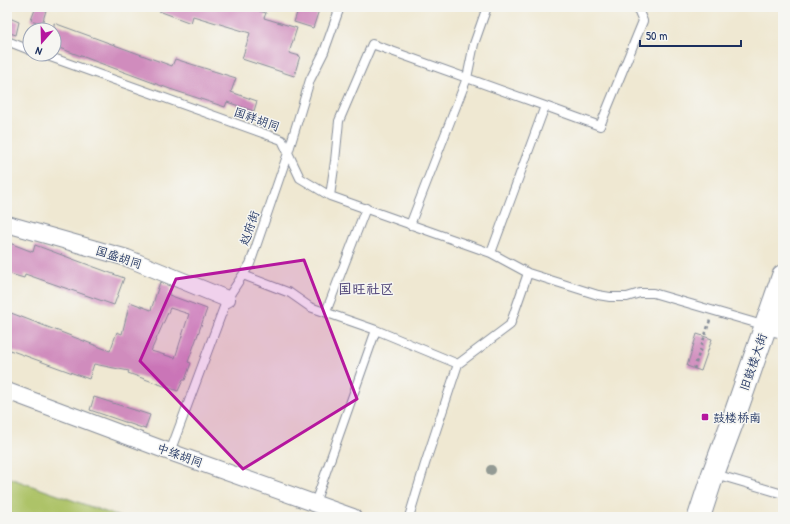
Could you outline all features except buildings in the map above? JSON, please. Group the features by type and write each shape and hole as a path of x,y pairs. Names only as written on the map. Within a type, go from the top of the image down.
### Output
{"main road":[{"name":"旧鼓楼大街","path":"699,517 732,423 774,328 783,276"}],"street":[{"name":"国盛胡同","path":"7,224 127,258 227,299"},
{"name":"中绦胡同","path":"7,392 353,517"}],"lane":[{"name":"赵府街","path":"170,452 227,299 250,264 288,153 310,80 324,52 340,7"},
{"path":"410,224 467,78 474,44 487,7"},
{"path":"330,196 339,121 372,44 600,126 643,21 637,7"},
{"path":"7,41 22,47"},
{"name":"国祥胡同","path":"62,61 282,140 300,178 330,196 491,253 528,273 598,296 627,297 640,293 654,293 774,328"},
{"path":"491,253 545,106"},
{"path":"326,312 366,208"},
{"path":"409,517 458,364 510,325 528,273"},
{"path":"243,275 290,293 310,306 376,330 458,364"},
{"path":"315,503 376,330"},
{"path":"713,474 783,494"}],"path":[{"path":"694,368 713,311"}],"highlighted area":[{"path":"304,260 357,399 243,469 140,361 176,279"}],"green space":[{"path":"7,477 120,517 7,517"}],"place":[{"name":"鼓楼桥南","path":"705,417"}],"district":[{"name":"国旺社区","path":"366,288"}]}
